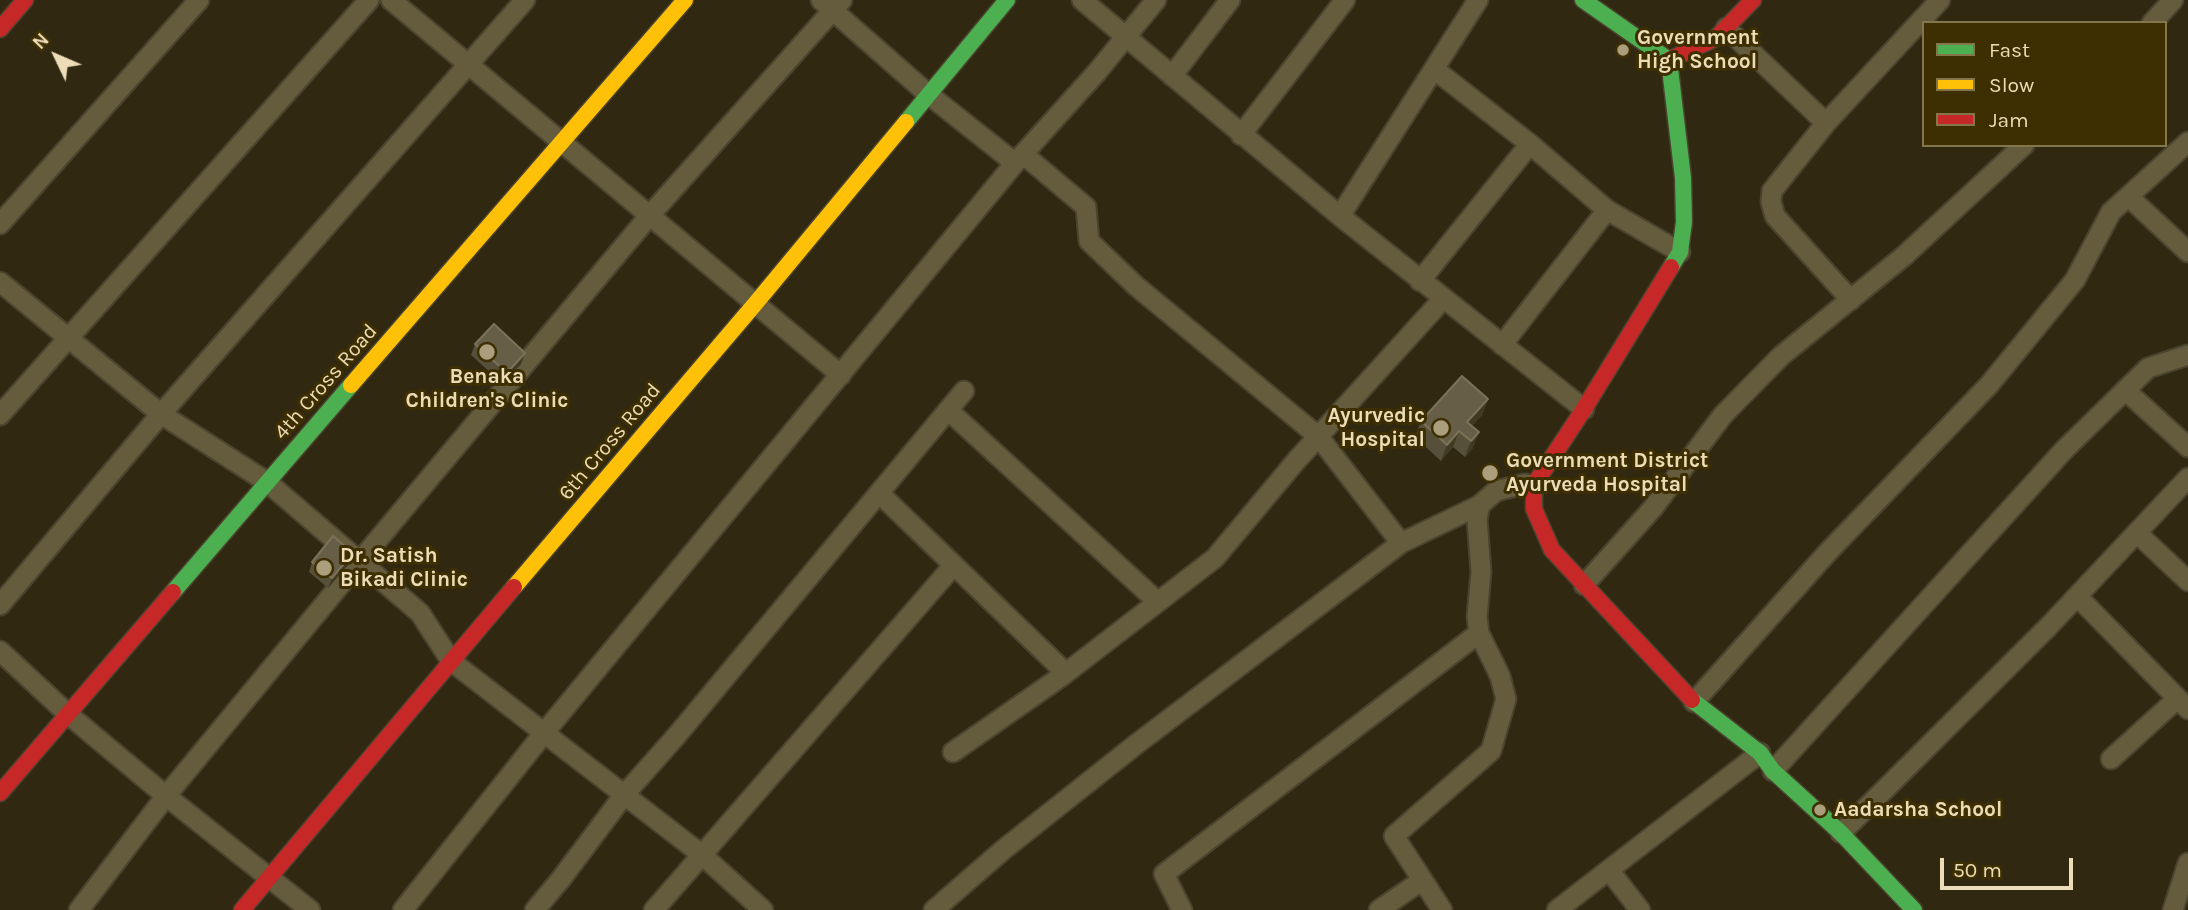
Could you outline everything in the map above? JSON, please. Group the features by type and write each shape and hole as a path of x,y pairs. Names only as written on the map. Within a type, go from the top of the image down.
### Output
{"street":[{"path":"0,29 25,0"},
{"path":"0,224 199,0"},
{"path":"0,415 369,0"},
{"path":"391,0 841,375"},
{"path":"0,605 161,414 525,0"},
{"name":"4th Cross Road","path":"0,793 685,0"},
{"name":"6th Cross Road","path":"242,910 755,304 1007,0"},
{"path":"1082,0 1340,216 1584,409"},
{"path":"403,910 544,733 1019,158 1127,38 1156,0"},
{"path":"1172,76 1230,0"},
{"path":"1241,135 1345,0"},
{"path":"1340,216 1478,0"},
{"path":"1583,0 1669,60 1683,178 1684,222 1680,252 1534,485 1534,509 1552,550 1694,702 1760,753 1773,771 1841,833 1914,910"},
{"path":"1669,60 1716,37 1753,0"},
{"path":"1851,300 1775,216 1771,202 1772,191 1826,123 1940,0"},
{"path":"2154,21 2174,0"},
{"path":"79,910 166,796 360,561 649,215 832,4 928,94 1086,207 1089,241 1136,286 1318,436 1401,543"},
{"path":"1726,28 1826,123"},
{"path":"1434,69 1530,144 1607,210 1680,252"},
{"path":"1694,702 1828,552 1989,385 2075,280 2111,212 2188,142"},
{"path":"1420,281 1530,144"},
{"path":"1584,585 1653,508 1723,415 1782,356 1904,256 2022,147"},
{"path":"2129,197 2188,252"},
{"path":"1502,345 1607,210"},
{"path":"0,282 161,414 267,482 420,613 451,661 701,854 763,910"},
{"path":"953,752 1066,673 1215,558 1318,436 1443,299"},
{"path":"1773,771 2064,450 2148,368 2188,355"},
{"path":"2125,390 2188,447"},
{"path":"535,910 624,794 678,734 964,391"},
{"path":"948,410 1158,602"},
{"path":"1841,833 2077,596 2188,478"},
{"path":"934,910 1003,850 1134,746 1401,543 1479,505 1496,491 1524,484 1534,485"},
{"path":"879,493 1066,673"},
{"path":"1442,910 1394,836 1491,751 1504,712 1506,699 1500,676 1479,633 1477,617 1481,572 1477,519 1479,505"},
{"path":"2137,533 2188,581"},
{"path":"654,910 954,565"},
{"path":"2077,596 2183,704 2110,759"},
{"path":"1182,910 1164,874 1479,633"},
{"path":"0,651 69,715 310,910"},
{"path":"1557,910 1760,753"},
{"path":"1609,870 1640,910"},
{"path":"2172,910 2187,872"},
{"path":"1379,910 1421,881"}],"building":[{"path":"494,324 525,353 507,373 475,344"},
{"path":"1462,376 1488,399 1467,422 1479,432 1471,441 1459,431 1447,445 1421,421"},
{"path":"333,536 353,553 332,578 312,562"}],"traffic: fast":[{"path":"906,122 1007,0"},
{"path":"1583,0 1669,60 1683,178 1684,222 1680,252 1671,267"},
{"path":"173,592 351,385"},
{"path":"1692,700 1760,753 1773,771 1841,833 1914,910"}],"traffic: slow":[{"path":"351,385 685,0"},
{"path":"514,587 906,122"}],"traffic: jam":[{"path":"0,29 25,0"},
{"path":"1669,60 1716,38 1753,0"},
{"path":"1671,267 1534,485 1534,509 1552,550 1692,700"},
{"path":"242,910 514,587"},
{"path":"0,793 173,592"}],"place":[{"name":"Government High School","path":"1623,50"},
{"name":"Benaka Children's Clinic","path":"487,352"},
{"name":"Ayurvedic Hospital","path":"1441,428"},
{"name":"Government District Ayurveda Hospital","path":"1490,473"},
{"name":"Dr. Satish Bikadi Clinic","path":"324,568"},
{"name":"Aadarsha School","path":"1820,810"}]}
